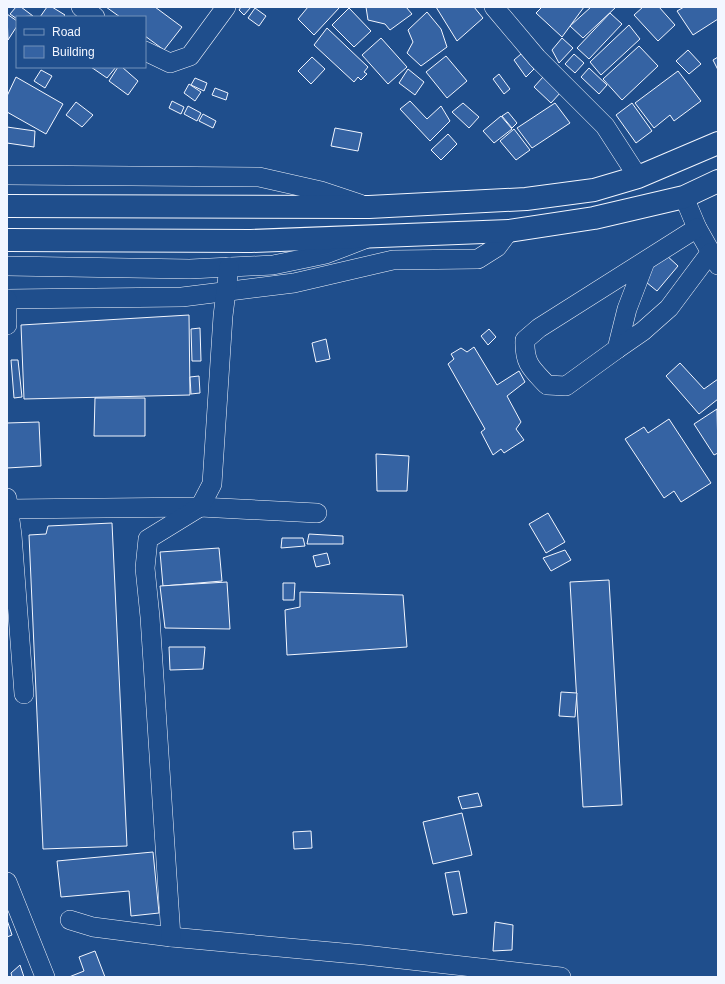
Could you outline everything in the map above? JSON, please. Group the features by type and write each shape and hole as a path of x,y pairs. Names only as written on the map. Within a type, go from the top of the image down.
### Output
{"main road":[{"path":"7,206 369,207 526,199 594,190 638,177 718,143"},
{"path":"7,240 251,241 509,231 594,218 684,197 718,181"}],"street":[{"path":"81,7 94,16"},
{"path":"146,51 170,63 190,56 226,7"},
{"path":"494,7 537,58 605,126 638,177"},
{"path":"7,175 259,176 321,191 369,207"},
{"path":"684,197 697,228 714,259 669,308 643,330 566,386 547,385 530,368 524,354 525,340 539,328 697,228"},
{"path":"7,325 7,299 182,297 294,283 393,260 478,259 497,247 509,231"},
{"path":"7,266 190,269 273,265 326,254 371,237"},
{"path":"617,349 627,309 645,262"},
{"path":"171,937 150,617 144,568 148,539 200,506 212,484 228,267"},
{"path":"24,694 8,504 200,506 316,513"},
{"path":"7,882 45,977"},
{"path":"70,920 93,927 171,937 365,955 561,977"}],"building":[{"path":"16,7 21,7 33,16 16,16 16,18 10,14"},
{"path":"47,7 52,7 65,15 64,16 41,16"},
{"path":"106,7 155,7 182,27 164,50 146,37 146,16 119,16"},
{"path":"241,7 251,7 244,15 239,10"},
{"path":"308,7 339,8 314,35 298,19"},
{"path":"366,7 406,7 412,14 390,30 385,24 368,20"},
{"path":"436,7 474,7 483,18 457,41"},
{"path":"542,7 584,7 562,37 536,13"},
{"path":"591,7 616,7 583,38 570,26"},
{"path":"643,7 659,7 675,25 658,41 634,15"},
{"path":"684,7 718,7 718,19 693,35 677,11"},
{"path":"255,8 266,16 259,26 248,18"},
{"path":"349,8 371,31 354,47 332,25"},
{"path":"427,12 441,29 447,47 421,66 407,53 413,42 408,30"},
{"path":"610,13 622,24 589,59 577,48"},
{"path":"7,14 16,20 16,28 8,40"},
{"path":"629,25 640,39 601,75 590,62"},
{"path":"327,28 368,67 364,72 367,74 361,80 358,77 354,82 314,45"},
{"path":"381,38 407,67 388,84 362,55"},
{"path":"562,38 573,48 559,63 552,50"},
{"path":"639,46 658,66 622,100 603,79"},
{"path":"688,50 701,64 689,74 676,61"},
{"path":"521,54 534,69 526,77 514,60"},
{"path":"574,54 584,63 575,73 565,64"},
{"path":"446,56 467,81 447,98 426,72"},
{"path":"312,57 325,69 311,84 298,71"},
{"path":"718,57 718,70 713,60"},
{"path":"92,68 115,68 107,78"},
{"path":"117,68 123,68 138,81 128,95 109,81"},
{"path":"589,68 607,85 599,94 581,77"},
{"path":"408,69 424,82 415,95 399,83"},
{"path":"41,70 52,76 45,88 34,81"},
{"path":"678,71 701,101 674,121 670,115 654,128 635,103"},
{"path":"499,74 510,89 504,94 493,79"},
{"path":"16,77 63,104 46,134 7,112 7,96"},
{"path":"543,77 561,92 551,103 534,87"},
{"path":"195,78 207,83 204,91 191,85"},
{"path":"189,84 201,92 195,101 184,93"},
{"path":"215,88 228,93 226,100 212,95"},
{"path":"172,101 184,107 181,114 169,108"},
{"path":"410,101 427,119 441,106 450,121 430,141 400,109"},
{"path":"76,102 93,115 82,127 66,115"},
{"path":"463,103 479,117 469,128 452,112"},
{"path":"555,103 570,123 532,148 517,128"},
{"path":"632,103 652,131 636,143 616,115"},
{"path":"188,106 201,113 197,121 184,114"},
{"path":"508,112 517,123 512,128 502,116"},
{"path":"203,114 216,121 213,128 199,121"},
{"path":"501,116 512,129 494,143 483,131"},
{"path":"7,127 35,131 34,147 7,143"},
{"path":"335,128 362,133 358,151 331,146"},
{"path":"514,129 530,150 516,160 500,141"},
{"path":"448,134 457,144 441,160 431,150"},
{"path":"665,254 678,266 657,291 641,278"},
{"path":"189,315 190,395 24,399 21,325"},
{"path":"200,328 201,361 192,361 191,329"},
{"path":"489,329 496,337 488,345 481,336"},
{"path":"326,339 330,359 316,362 312,343"},
{"path":"474,347 497,385 519,371 525,382 507,396 521,422 516,429 524,440 504,453 501,449 493,455 481,432 485,429 448,364 454,359 451,354 461,348 467,352"},
{"path":"11,360 18,360 22,397 14,398"},
{"path":"680,363 704,389 718,379 718,399 699,414 666,376"},
{"path":"199,376 200,393 191,394 190,377"},
{"path":"95,398 145,398 145,436 94,436"},
{"path":"717,409 718,453 714,455 694,424"},
{"path":"669,419 711,483 681,502 674,491 664,498 625,439 644,427 648,433"},
{"path":"39,422 41,466 7,468 7,423"},
{"path":"376,454 409,456 407,491 377,491"},
{"path":"548,513 565,542 546,553 529,524"},
{"path":"112,523 127,846 43,849 29,535 46,534 48,526"},
{"path":"309,534 343,536 343,544 307,544"},
{"path":"282,538 303,538 305,546 281,548"},
{"path":"219,548 222,581 163,586 160,552"},
{"path":"565,550 571,560 551,571 543,558"},
{"path":"327,553 330,564 316,567 313,556"},
{"path":"609,580 622,805 583,807 570,582"},
{"path":"227,582 230,629 165,628 160,586"},
{"path":"283,583 295,583 294,600 283,600"},
{"path":"300,592 403,595 407,647 287,655 285,610 300,607"},
{"path":"169,647 205,647 203,669 170,670"},
{"path":"561,692 577,693 575,717 559,716"},
{"path":"478,793 482,806 462,809 458,797"},
{"path":"462,813 472,855 433,864 423,822"},
{"path":"311,831 312,848 294,849 293,832"},
{"path":"153,852 159,913 131,916 129,891 61,897 57,861"},
{"path":"459,871 467,913 453,915 445,873"},
{"path":"7,920 12,935 7,937"},
{"path":"495,922 513,925 512,950 493,951"},
{"path":"95,951 105,977 69,977 84,971 79,957"},
{"path":"20,965 24,977 12,977 11,973"}]}
